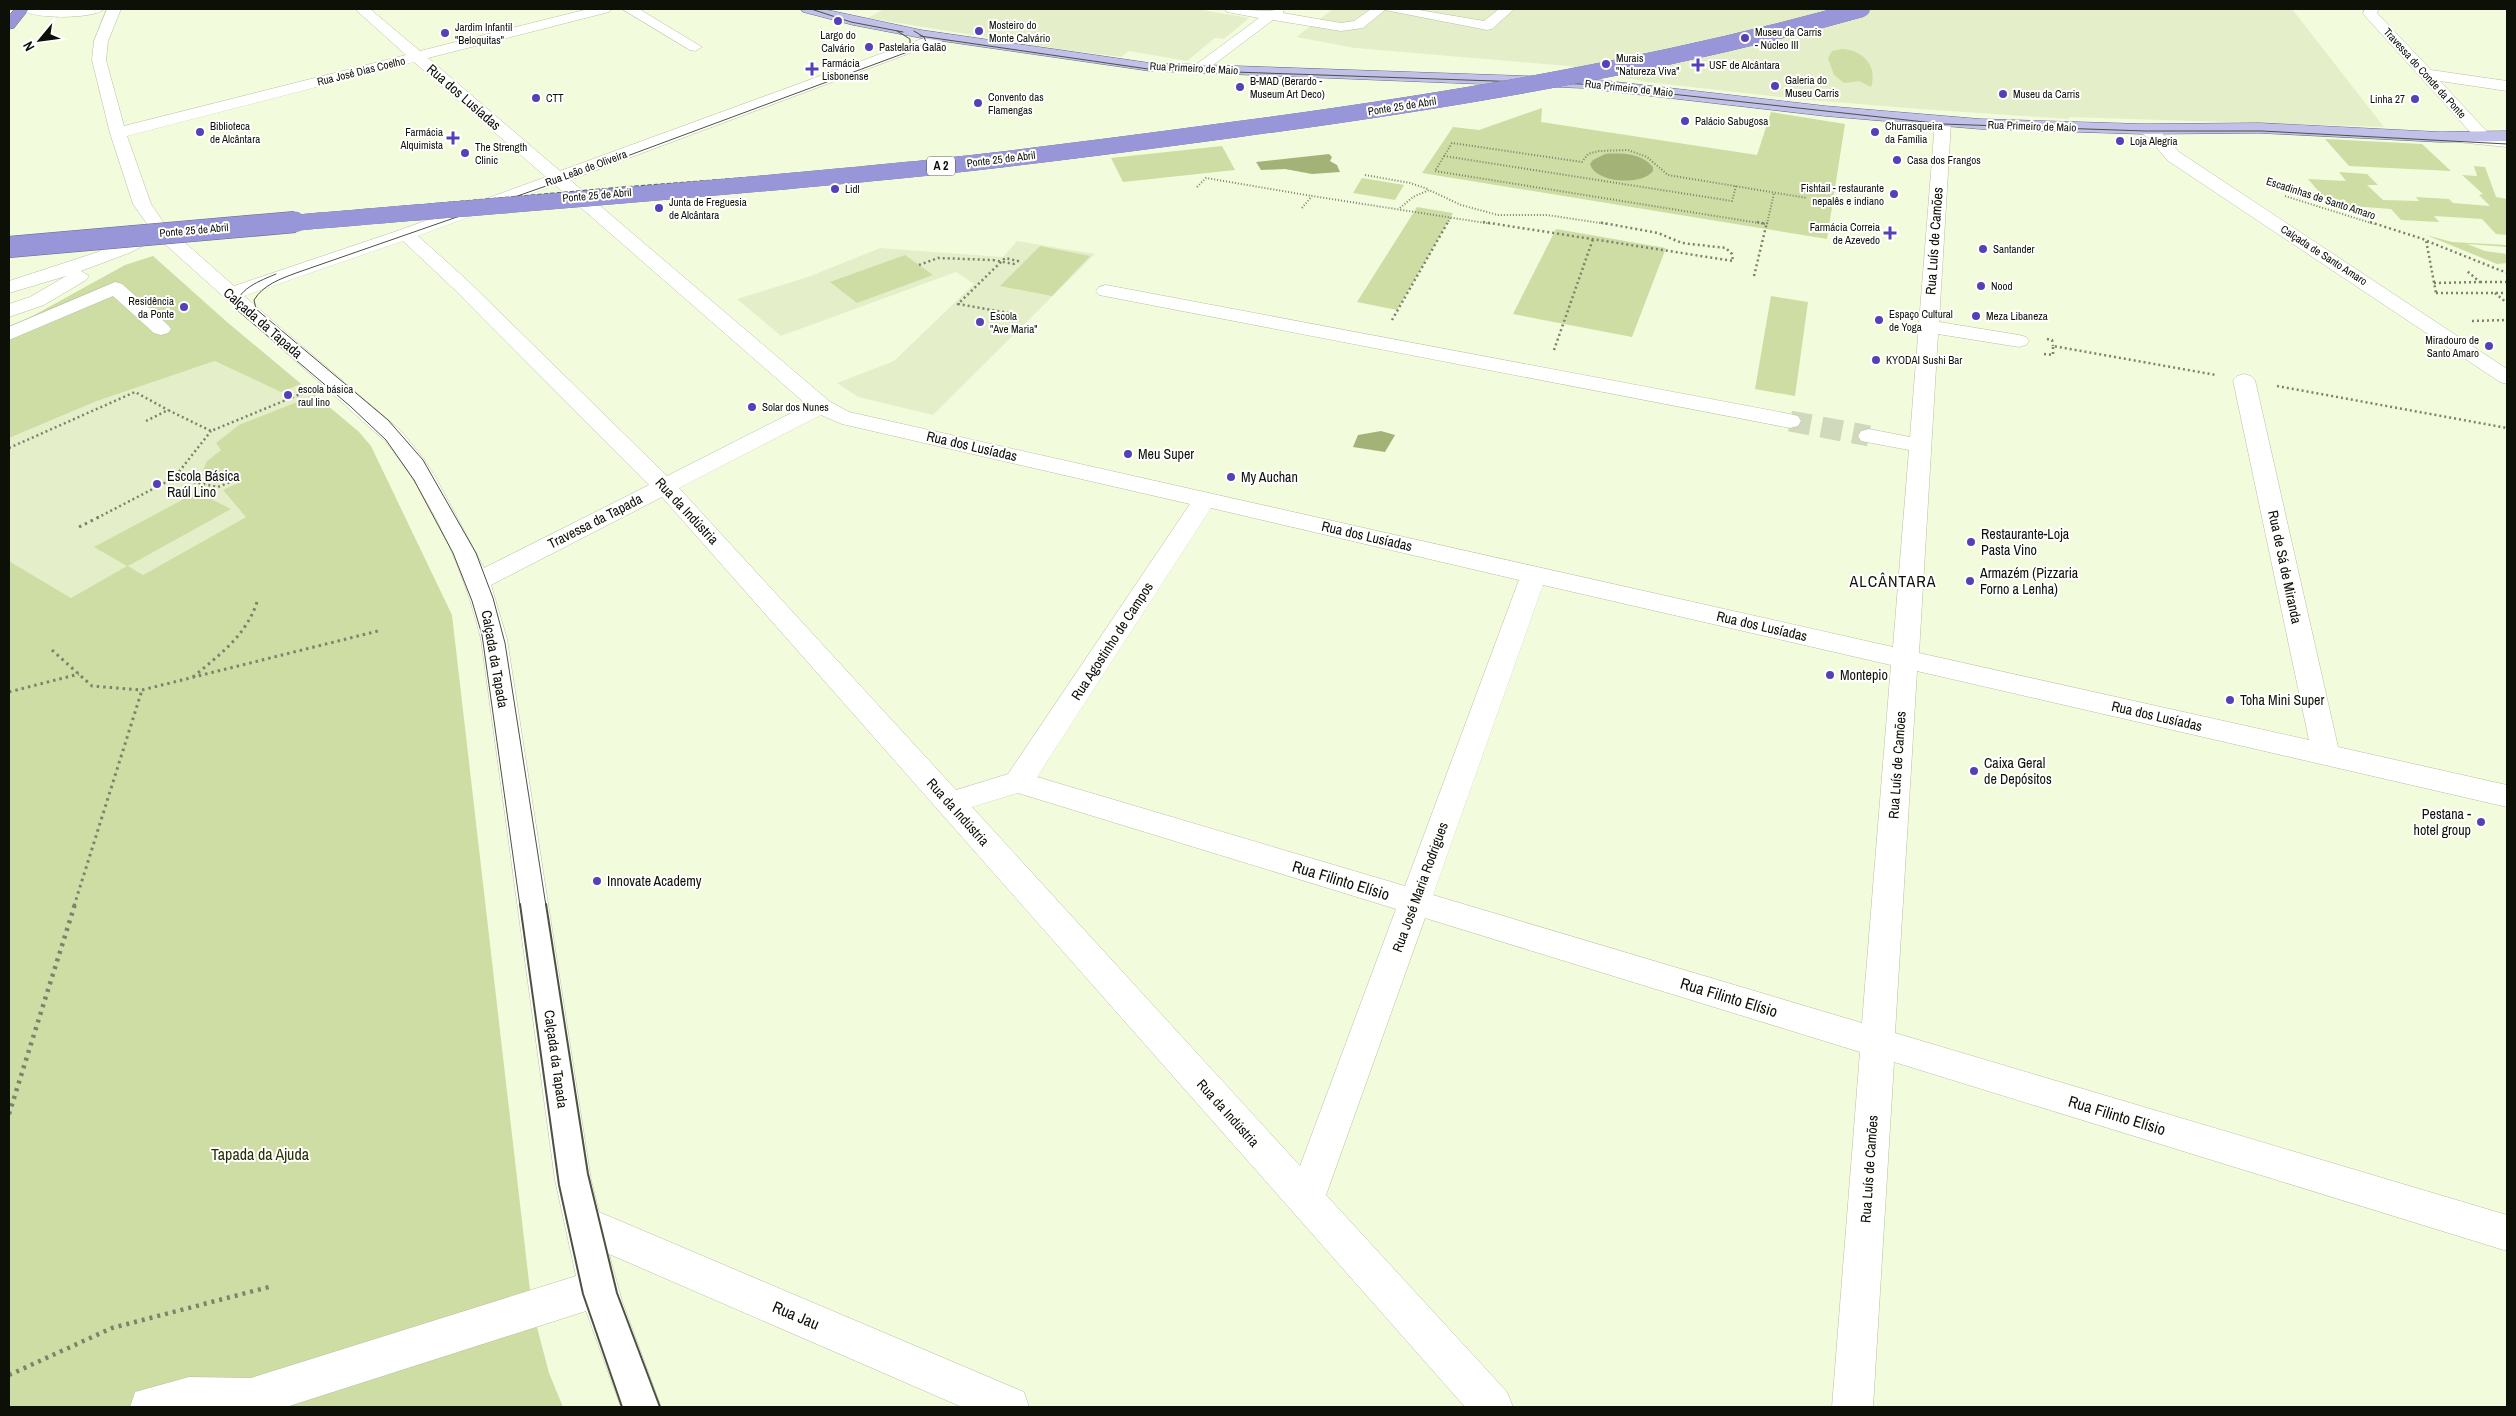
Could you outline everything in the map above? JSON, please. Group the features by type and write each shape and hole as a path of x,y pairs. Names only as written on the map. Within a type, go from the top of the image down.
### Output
{"highway":[{"path":"9,25 22,9"},
{"name":"Ponte 25 de Abril","path":"1078,134 1394,93 1596,58 1806,9"},
{"name":"Ponte 25 de Abril","path":"9,247 626,192 906,170 1165,139 1402,107 1615,69 1798,27 1862,9"},
{"name":"A 2","path":"870,157 940,150"},
{"name":"Ponte 25 de Abril","path":"484,188 612,177"},
{"name":"Ponte 25 de Abril","path":"137,219 164,223"}],"main road":[{"name":"Rua Primeiro de Maio","path":"814,10 852,21 940,37 1150,67 1591,83 1817,110 1943,122 2143,129 2259,128 2440,137 2496,142 2507,136"}],"street":[{"path":"28,9 34,12 48,12 97,9"},
{"name":"Calçada da Tapada","path":"114,9 101,41 99,60 118,133 142,204 164,223 230,294 380,423 415,463 467,556 477,582 494,639 573,1180 600,1288 624,1364 641,1407"},
{"name":"Rua dos Lusíadas","path":"362,9 821,406 842,417 2507,796"},
{"name":"Rua José Dias Coelho","path":"118,133 604,9"},
{"path":"629,9 695,47"},
{"path":"1232,9 1274,12 1345,27 1358,25 1379,9"},
{"path":"1391,9 1487,26 1508,9"},
{"name":"Travessa do Conde da Ponte","path":"2372,9 2370,13 2496,142"},
{"path":"1199,69 1274,12"},
{"name":"Rua Leão de Oliveira","path":"230,294 406,234 940,37"},
{"path":"2428,74 2507,86"},
{"name":"Rua Luís de Camões","path":"1852,1407 1943,122"},
{"name":"Calçada de Santo Amaro","path":"2143,129 2156,136 2174,156 2507,378"},
{"path":"9,287 90,263 130,248 164,223"},
{"path":"9,287 66,257 117,237 164,223"},
{"name":"Rua da Indústria","path":"406,234 460,284 664,486 1492,1407"},
{"path":"9,311 37,301 109,255"},
{"path":"9,334 115,288 161,329"},
{"path":"1106,291 1790,421"},
{"path":"1929,326 2019,341"},
{"name":"Rua de Sá de Miranda","path":"2244,380 2326,755"},
{"name":"Travessa da Tapada","path":"477,582 821,406"},
{"path":"1869,436 1920,446"},
{"name":"Rua Agostinho de Campos","path":"1018,782 1205,500"},
{"name":"Rua José Maria Rodrigues","path":"1306,1200 1534,574"},
{"path":"951,804 1018,782"},
{"name":"Rua Filinto Elísio","path":"1018,782 2507,1233"},
{"name":"Rua Jau","path":"583,1224 1009,1407"},
{"path":"150,1407 189,1397 243,1403 600,1288"}],"path":[{"path":"1767,224 1434,171 1452,143 1582,162 1588,154 1599,151 1628,150 1648,157 1668,174 1807,198"},
{"path":"1444,156 1732,202 1736,186"},
{"path":"1197,187 1206,178 1733,261 1732,254 1726,248 1714,245 1682,244 1658,233 1636,228 1547,215 1498,215 1461,205 1410,183 1366,176"},
{"path":"1400,208 1413,197 1429,190"},
{"path":"1754,276 1774,192"},
{"name":"Escadinhas de Santo Amaro","path":"2278,193 2426,240 2507,273"},
{"path":"1302,208 1312,196"},
{"path":"1381,343 1397,310 1451,216"},
{"path":"1545,374 1593,239"},
{"path":"2426,240 2436,293 2507,293"},
{"path":"919,265 938,258 992,260 1014,264 1018,262 1004,258 958,304 1009,313"},
{"path":"2467,271 2480,282"},
{"path":"2434,283 2507,282"},
{"path":"2495,293 2507,303"},
{"path":"79,527 174,478 211,431 331,382"},
{"path":"9,448 135,392 211,431"},
{"path":"146,421 168,410"},
{"path":"174,478 218,487 236,480"},
{"path":"192,677 231,644 254,616 257,602"},
{"path":"52,650 92,686 142,690 378,631"},
{"path":"9,692 79,674"},
{"path":"9,1114 142,690"},
{"path":"9,1375 112,1328 269,1287"}],"shaded area":[{"path":"884,9 1197,9 1249,18 1224,39 1215,38 1187,61 1129,51 1121,57 1066,50 868,18"},
{"path":"1333,9 2292,9 2384,127 2069,117 2069,119 1798,99 1647,82 1568,66 1355,48 1296,37"},
{"path":"1329,154 1332,157 1330,161 1337,165 1340,172 1312,174 1285,169 1261,170 1256,162"},
{"path":"1605,154 1637,156 1648,162 1653,167 1653,171 1639,179 1609,179 1600,175 1590,164 1593,160"},
{"name":"Escola \"Ave Maria\"","path":"1017,241 1095,254 933,415 858,397 837,383 894,361 974,284 956,272 781,336 737,299 808,277 880,248 1003,257"},
{"name":"Escola Básica Raúl Lino","path":"257,347 359,432 246,517 143,575 128,566 71,598 9,561 9,438 97,401"},
{"path":"1381,431 1395,435 1385,452 1353,447 1358,435"}],"green space":[{"path":"1842,49 1856,52 1867,60 1872,72 1871,87 1859,81 1844,83 1834,75 1828,58 1832,51"},
{"path":"1542,108 1541,122 1757,155 1771,112 1845,124 1827,239 1422,173 1453,127 1479,130"},
{"path":"2325,139 2422,144 2451,171 2349,166"},
{"path":"1222,146 1235,170 1123,182 1111,158"},
{"path":"2474,166 2485,167 2496,197 2507,199 2507,235 2496,234 2482,219 2434,216 2439,222 2401,220 2391,209 2351,206 2357,213 2288,191 2320,193 2308,179 2346,181 2339,172 2367,174 2378,185 2367,185 2383,200 2419,201 2416,197 2449,199 2453,203 2490,206 2479,195 2483,194 2462,175 2477,176"},
{"path":"1362,178 1404,185 1395,200 1353,193"},
{"path":"1417,207 1453,213 1397,310 1357,302"},
{"path":"1556,229 1666,248 1632,337 1513,314"},
{"path":"2426,235 2452,242 2507,245 2507,247 2467,244 2485,251 2507,254 2507,263 2497,264"},
{"path":"1040,246 1090,256 1052,296 1000,286"},
{"path":"905,255 933,275 857,303 830,282"},
{"path":"153,256 227,322 301,384 281,392 215,361 97,401 9,438 9,329 125,265"},
{"path":"1771,296 1808,302 1795,396 1755,389"},
{"name":"Tapada da Ajuda","path":"315,395 359,432 371,446 452,615 532,1308 549,1373 563,1407 9,1407 9,561 71,598 127,566 94,547 197,492 231,509 128,566 143,575 246,517 223,490 238,483 231,476 216,483 203,470 207,461 221,450 216,443 239,425"}],"tunnel":[{"path":"1790,421 1869,436"}],"tram line":[{"path":"811,9 851,22 903,32"},
{"path":"897,31 910,39 910,44 899,50"},
{"path":"914,31 923,36"},
{"path":"546,906 505,643 493,598 476,553 423,460 388,420 256,309 254,300 267,286 290,275 549,185 913,50 926,42 923,36"},
{"path":"923,36 1148,69 1581,84 1943,124 2145,131 2262,131 2507,144"},
{"path":"276,274 244,291 239,297 237,310 350,406 386,440 414,480 453,553 472,601 482,635 520,906"},
{"path":"520,904 559,1185 583,1294 622,1407"},
{"path":"546,904 588,1174 617,1293 660,1407"}],"railway":[{"path":"207,224 628,187 904,166 1163,135 1397,103 1609,65 1791,25 1846,9"},
{"path":"9,241 221,222"}],"place":[{"name":"Largo do Calvário","path":"838,21"},
{"name":"Mosteiro do Monte Calvário","path":"979,31"},
{"name":"Jardim Infantil \"Beloquitas\"","path":"445,33"},
{"name":"Museu da Carris - Núcleo III","path":"1745,38"},
{"name":"Pastelaria Galão","path":"869,47"},
{"name":"Murais \"Natureza Viva\"","path":"1606,64"},
{"name":"USF de Alcântara","path":"1698,65"},
{"name":"Farmácia Lisbonense","path":"812,69"},
{"name":"Galeria do Museu Carris","path":"1775,86"},
{"name":"B-MAD (Berardo - Museum Art Deco)","path":"1240,87"},
{"name":"Museu da Carris","path":"2003,94"},
{"name":"CTT","path":"536,98"},
{"name":"Linha 27","path":"2415,99"},
{"name":"Convento das Flamengas","path":"978,103"},
{"name":"Palácio Sabugosa","path":"1685,121"},
{"name":"Biblioteca de Alcântara","path":"200,132"},
{"name":"Churrasqueira da Família","path":"1875,132"},
{"name":"Farmácia Alquimista","path":"453,138"},
{"name":"Loja Alegria","path":"2120,141"},
{"name":"The Strength Clinic","path":"465,153"},
{"name":"Casa dos Frangos","path":"1897,160"},
{"name":"Lidl","path":"835,189"},
{"name":"Fishtail - restaurante nepalês e indiano","path":"1894,194"},
{"name":"Junta de Freguesia de Alcântara","path":"659,208"},
{"name":"Farmácia Correia de Azevedo","path":"1890,233"},
{"name":"Santander","path":"1983,249"},
{"name":"Nood","path":"1981,286"},
{"name":"Residência da Ponte","path":"184,307"},
{"name":"Meza Libaneza","path":"1976,316"},
{"name":"Espaço Cultural de Yoga","path":"1879,320"},
{"name":"Escola \"Ave Maria\"","path":"980,322"},
{"name":"Miradouro de Santo Amaro","path":"2489,346"},
{"name":"KYODAI Sushi Bar","path":"1876,360"},
{"name":"escola básica raul lino","path":"288,395"},
{"name":"Solar dos Nunes","path":"752,407"},
{"name":"Meu Super","path":"1128,454"},
{"name":"My Auchan","path":"1231,477"},
{"name":"Escola Básica Raúl Lino","path":"157,484"},
{"name":"Restaurante-Loja Pasta Vino","path":"1971,542"},
{"name":"Armazém (Pizzaria Forno a Lenha)","path":"1970,581"},
{"name":"Montepio","path":"1830,675"},
{"name":"Toha Mini Super","path":"2230,700"},
{"name":"Caixa Geral de Depósitos","path":"1974,771"},
{"name":"Pestana - hotel group","path":"2481,822"},
{"name":"Innovate Academy","path":"597,881"}],"district":[{"name":"ALCÂNTARA","path":"1893,581"}]}
